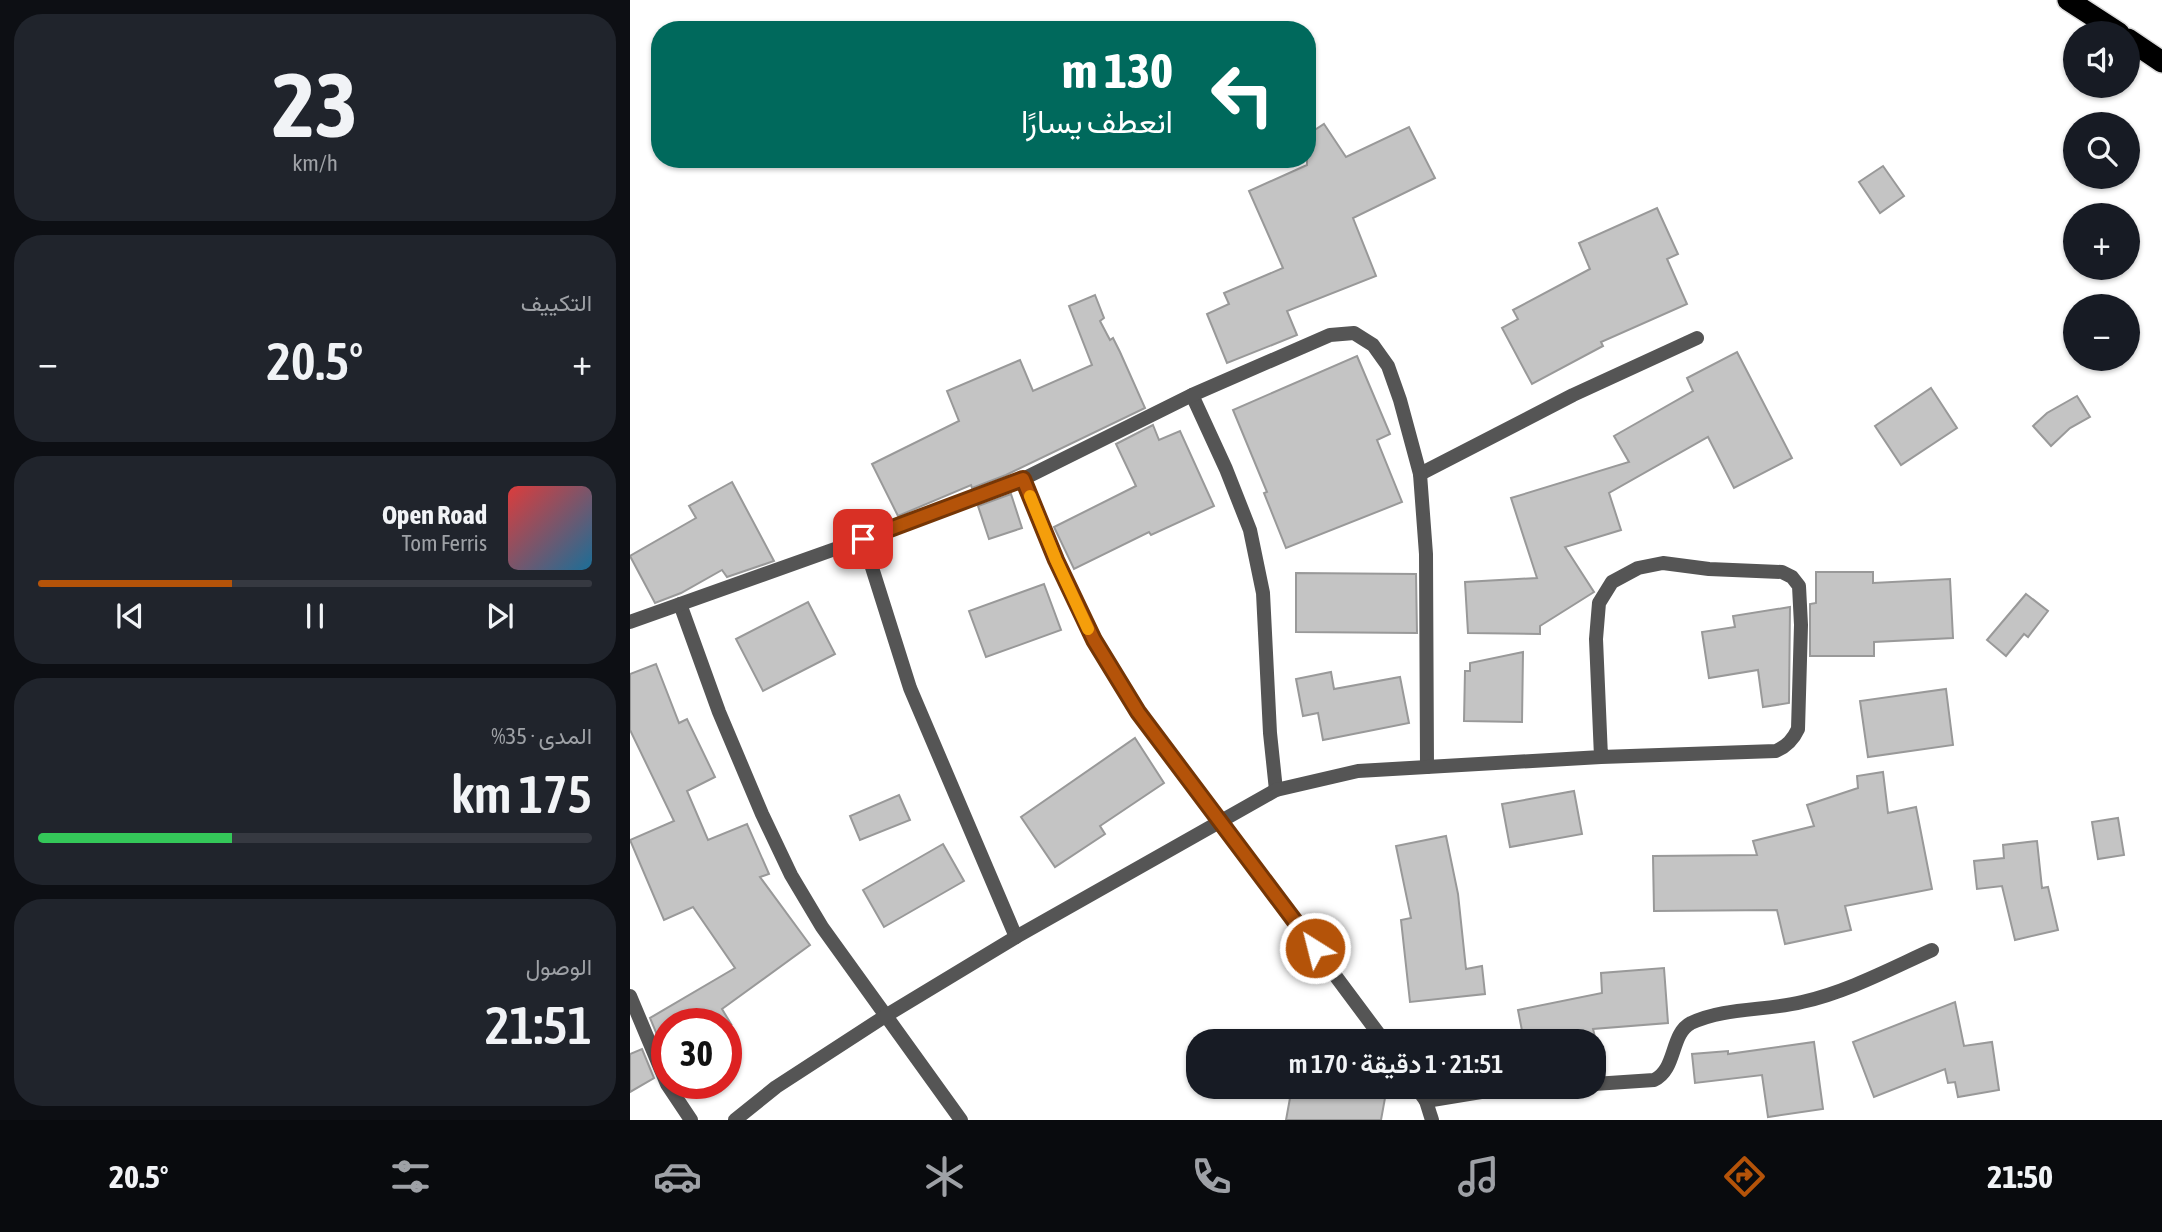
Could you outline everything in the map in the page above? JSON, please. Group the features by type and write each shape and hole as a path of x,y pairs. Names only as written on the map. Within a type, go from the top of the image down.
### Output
{"highway":[{"path":"2068,0 2100,21"},
{"path":"2140,47 2162,62"}],"street":[{"path":"630,622 1023,479 1192,395 1330,335 1354,333 1373,345 1388,366 1420,474 1426,554 1427,767"},
{"path":"1420,474 1573,395 1697,338"},
{"path":"1192,395 1250,530 1263,593 1270,733 1276,790"},
{"path":"1023,479 1056,560 1094,640 1138,712 1375,1029"},
{"path":"863,539 910,688 1016,937"},
{"path":"735,1120 776,1087 887,1015 1016,937 1276,790 1358,771 1601,757 1776,751 1785,747 1794,739 1798,729 1801,625 1799,586 1792,577 1782,572 1709,569 1662,563 1638,568 1612,582 1599,603 1596,639 1601,757"},
{"path":"680,604 719,712 791,875 822,927 961,1120"},
{"path":"1606,1083 1654,1080 1661,1076 1666,1071 1681,1032 1693,1022 1728,1013 1802,1002 1854,985 1932,950"},
{"path":"630,996 667,1084 691,1120"},
{"path":"1432,1120 1426,1101 1438,1099"}],"building":[{"path":"1324,124 1346,157 1409,127 1435,178 1353,218 1376,276 1287,311 1297,335 1227,363 1207,314 1229,304 1224,293 1283,268 1249,191 1300,168 1316,168 1316,129"},
{"path":"1883,166 1904,196 1880,213 1859,182"},
{"path":"1657,208 1678,254 1667,259 1687,304 1601,342 1603,346 1532,384 1502,328 1518,319 1513,310 1590,269 1579,243"},
{"path":"1095,295 1104,318 1100,321 1110,340 1113,338 1145,408 1006,475 972,488 971,485 898,516 872,464 959,421 947,391 1020,360 1033,391 1092,365 1069,306"},
{"path":"1737,352 1792,458 1734,488 1708,437 1609,493 1621,530 1565,547 1594,592 1540,626 1540,634 1468,633 1465,582 1537,578 1511,498 1629,462 1614,436 1693,391 1687,378"},
{"path":"1357,356 1390,434 1377,440 1402,502 1286,548 1264,493 1267,492 1233,410"},
{"path":"1931,388 1957,428 1901,465 1875,426"},
{"path":"2077,396 2090,417 2070,428 2051,446 2033,426 2047,413"},
{"path":"1153,425 1159,440 1180,431 1214,506 1151,535 1149,532 1074,569 1054,527 1136,486 1116,444"},
{"path":"732,482 774,561 727,577 722,570 681,593 655,603 630,556 696,518 689,506"},
{"path":"1011,494 1022,528 989,539 978,506"},
{"path":"1816,572 1873,572 1873,583 1950,579 1953,638 1874,642 1874,656 1810,656 1810,604 1816,603"},
{"path":"1296,573 1416,574 1417,633 1296,632"},
{"path":"1044,584 1061,630 986,657 969,611"},
{"path":"2026,594 2048,611 2028,637 2024,634 2006,656 1987,640"},
{"path":"808,602 835,654 763,691 736,639"},
{"path":"1790,607 1789,703 1763,707 1758,670 1709,678 1702,632 1735,627 1733,616"},
{"path":"1523,652 1522,722 1464,721 1465,671 1470,671 1470,663"},
{"path":"656,664 679,723 687,719 715,777 687,791 708,840 747,824 769,874 760,877 810,945 723,1008 667,1008 735,968 693,907 664,920 630,840 674,821 630,730 630,674"},
{"path":"1331,672 1334,689 1400,677 1409,723 1323,740 1318,713 1303,716 1296,679"},
{"path":"1946,689 1953,745 1868,757 1860,701"},
{"path":"1135,738 1164,783 1100,826 1105,834 1055,867 1021,817"},
{"path":"1883,772 1888,813 1916,807 1932,889 1845,906 1851,930 1785,944 1777,910 1654,911 1653,856 1757,855 1753,841 1814,826 1807,805 1858,788 1857,776"},
{"path":"1574,791 1582,834 1510,847 1502,804"},
{"path":"899,795 910,820 860,840 850,816"},
{"path":"2118,818 2124,855 2098,859 2092,822"},
{"path":"1446,836 1458,894 1466,969 1482,966 1485,994 1410,1002 1401,920 1411,918 1396,846"},
{"path":"2037,841 2042,888 2048,887 2058,930 2015,940 2002,886 1977,889 1974,861 2004,858 2003,845"},
{"path":"943,844 964,881 884,927 863,890"},
{"path":"1664,968 1668,1023 1593,1029 1522,1029 1518,1010 1602,993 1601,973"},
{"path":"1955,1002 1964,1046 1992,1042 1999,1090 1958,1097 1955,1082 1948,1083 1945,1069 1874,1097 1853,1042"},
{"path":"1814,1042 1823,1109 1768,1117 1762,1075 1695,1083 1692,1054 1728,1051 1728,1054"},
{"path":"642,1049 651,1071 651,1080 630,1092 630,1054"},
{"path":"1290,1099 1385,1099 1381,1120 1286,1120"}],"slow traffic":[{"path":"1030,496 1088,629"}],"route":[{"path":"863,539 1023,479 1056,560 1094,640 1138,712 1315,948"}]}
